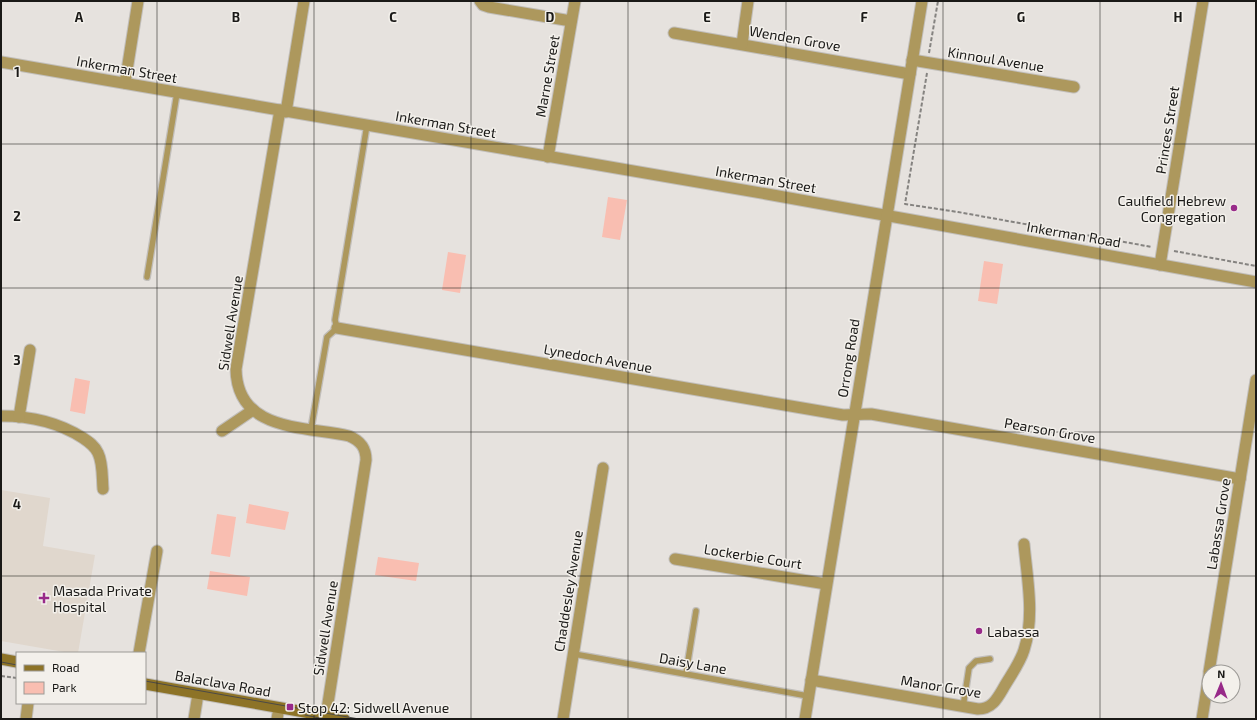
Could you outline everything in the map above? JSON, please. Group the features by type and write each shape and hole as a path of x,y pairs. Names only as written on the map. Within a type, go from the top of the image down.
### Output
{"main road":[{"path":"1,659 16,662"},
{"name":"Balaclava Road","path":"146,684 198,694 278,713 326,716 344,719"}],"street":[{"path":"125,84 138,1"},
{"name":"Sidwell Avenue","path":"304,1 236,369 236,377 243,399 253,410 262,416 279,424 354,438 361,444 366,454 326,716"},
{"path":"480,1 483,5 489,7 571,22"},
{"name":"Marne Street","path":"548,157 575,1"},
{"path":"742,44 748,1"},
{"name":"Orrong Road","path":"805,719 922,1"},
{"name":"Princes Street","path":"1160,265 1203,1"},
{"name":"Wenden Grove","path":"674,33 910,74"},
{"name":"Kinnoul Avenue","path":"912,60 1074,87"},
{"name":"Inkerman Street","path":"1,62 887,216"},
{"name":"Inkerman Road","path":"887,216 1256,282"},
{"name":"Lynedoch Avenue","path":"337,328 843,415 854,414"},
{"path":"19,417 30,350"},
{"name":"Labassa Grove","path":"1211,664 1256,380"},
{"path":"222,430 253,410"},
{"name":"Pearson Grove","path":"854,414 871,414 1240,479"},
{"path":"1,416 36,419 64,427 90,442 98,452 101,461 103,489"},
{"name":"Chaddesley Avenue","path":"563,719 603,468"},
{"name":"Manor Grove","path":"811,680 963,707 984,709 992,705 1015,669 1024,650 1028,633 1029,608 1024,544"},
{"path":"139,652 157,551"},
{"name":"Lockerbie Court","path":"675,559 826,584"},
{"path":"194,719 198,694"},
{"path":"26,719 28,704"},
{"path":"1202,719 1204,704"}],"lane":[{"path":"147,277 177,92"},
{"path":"311,429 327,337 337,328 335,320 367,125"},
{"path":"686,673 696,611"},
{"name":"Daisy Lane","path":"574,654 808,696"},
{"path":"963,707 969,668 976,661 990,659"}],"path":[{"path":"938,1 904,204 958,212 1256,266"},
{"path":"1,676 16,678"}],"shaded area":[{"name":"Masada Private Hospital","path":"1,490 50,498 43,546 95,555 78,652 64,652 1,641"}],"green space":[{"path":"608,197 627,200 620,240 602,237"},
{"path":"448,252 466,255 460,293 442,290"},
{"path":"984,261 1003,264 997,304 978,301"},
{"path":"75,378 90,381 85,414 70,411"},
{"path":"249,504 289,512 285,530 246,523"},
{"path":"217,514 236,517 230,557 211,554"},
{"path":"378,557 419,563 416,581 375,575"},
{"path":"210,571 250,577 247,596 207,589"}],"tram line":[{"path":"1,662 16,665"},
{"path":"146,681 359,719"},
{"path":"305,715 324,719"}],"place":[{"name":"Caulfield Hebrew Congregation","path":"1234,208"},
{"name":"Masada Private Hospital","path":"44,598"},
{"name":"Labassa","path":"979,631"},
{"name":"Stop 42: Sidwell Avenue","path":"290,707"}]}
